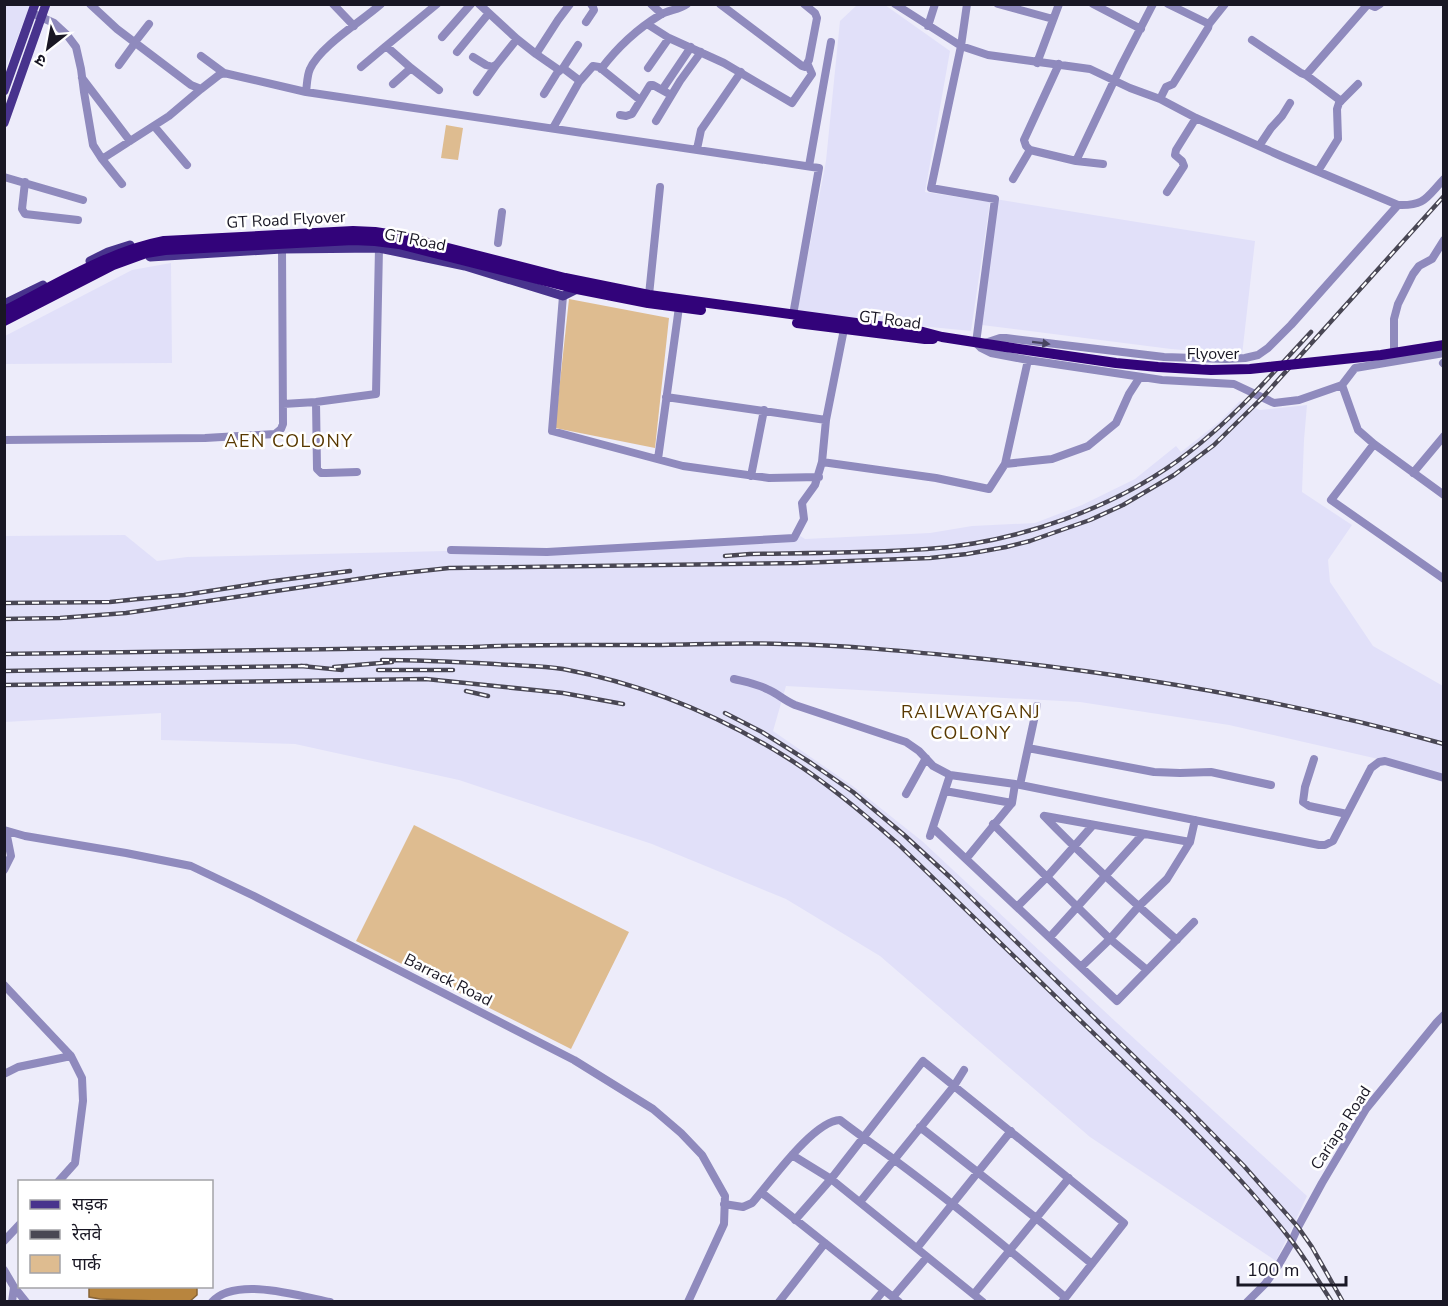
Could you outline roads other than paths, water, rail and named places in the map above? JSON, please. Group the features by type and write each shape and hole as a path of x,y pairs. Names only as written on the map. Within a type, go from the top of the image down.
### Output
{"highway":[{"name":"GT Road Flyover","path":"4,311 129,249 164,241 353,231 401,236 564,287"},
{"name":"GT Road Flyover","path":"4,323 113,265 146,253 177,249 375,240 399,244 564,287 578,285"},
{"name":"GT Road","path":"578,285 679,307 925,339 942,337"},
{"name":"GT Road","path":"649,299 793,315 923,332 942,337"},
{"name":"Flyover","path":"942,337 1116,363 1158,368 1211,370 1250,369 1381,355 1443,345"}],"main road":[{"path":"4,123 8,92 36,11 46,4"},
{"name":"GT Road","path":"4,304 108,252 140,242 351,228 402,233 566,273 578,285"},
{"name":"GT Road","path":"4,323 124,262 153,256 282,249 379,248 564,287"},
{"path":"564,287 578,285"}],"street":[{"path":"90,4 117,29 191,85 201,89"},
{"path":"333,4 354,26"},
{"path":"306,92 310,69 327,47 381,4"},
{"path":"361,67 437,4"},
{"path":"442,37 471,4"},
{"path":"479,4 489,9 517,39 536,54 580,81"},
{"path":"536,54 570,4"},
{"path":"586,22 594,10 591,4"},
{"path":"651,4 662,14"},
{"path":"601,69 619,47 647,24 662,14 687,4"},
{"path":"720,4 802,66 808,65"},
{"path":"647,24 669,38 741,72 792,104 812,74 808,65 817,18 804,4"},
{"path":"895,4 961,46 988,55 1090,69 1259,146 1398,205 1423,202 1443,179"},
{"path":"928,26 935,4"},
{"path":"967,4 961,46 931,188 995,199 981,348 991,353 1028,360 1140,377 1234,384 1274,403 1299,400 1342,385 1355,368 1443,353"},
{"path":"998,4 1053,19"},
{"path":"1037,63 1059,4"},
{"path":"1094,4 1141,29"},
{"path":"1076,161 1153,4"},
{"path":"1168,4 1209,24"},
{"path":"1160,99 1166,87 1173,84 1209,24 1225,4"},
{"path":"1306,75 1368,4 1375,7 1380,4"},
{"path":"457,52 489,9"},
{"path":"36,11 54,23 76,47 93,145 122,184"},
{"path":"119,65 149,24"},
{"path":"648,68 669,38"},
{"path":"477,92 517,39"},
{"path":"1252,40 1341,101"},
{"path":"809,166 831,42"},
{"path":"544,94 578,45"},
{"path":"386,46 439,90"},
{"path":"662,90 691,47"},
{"path":"656,121 701,52"},
{"path":"201,56 224,73 306,92 819,168 793,315"},
{"path":"473,57 491,67 497,64"},
{"path":"1059,64 1026,135 1025,143 1030,150 1076,161 1103,164"},
{"path":"553,128 580,81 593,66 601,69 640,100"},
{"path":"393,84 411,68"},
{"path":"697,149 701,130 741,72"},
{"path":"102,159 154,126 224,73"},
{"path":"82,78 130,141"},
{"path":"1318,171 1338,139 1337,109 1341,101 1358,84"},
{"path":"620,115 632,114 650,85 671,95"},
{"path":"1259,146 1290,103"},
{"path":"1167,192 1184,166 1176,156 1176,150 1196,118"},
{"path":"154,126 187,165"},
{"path":"1013,178 1030,150"},
{"path":"4,177 83,200"},
{"path":"25,182 22,209 25,214 78,220"},
{"path":"649,299 660,187"},
{"path":"980,343 1006,338 1179,358 1245,358 1258,355 1291,325 1398,205"},
{"path":"498,243 502,212"},
{"path":"1393,362 1394,319 1398,304 1413,274 1419,266 1431,259 1443,240"},
{"path":"283,404 376,394 379,248"},
{"path":"4,440 205,438 275,434 283,424 282,249"},
{"path":"564,287 552,431 683,466 769,478 819,477"},
{"path":"658,459 679,307"},
{"path":"451,550 547,552 794,538 804,519 802,504 819,477 826,420 844,329"},
{"path":"1216,383 1217,359"},
{"path":"822,462 936,478 989,489 1005,464 1028,360"},
{"path":"1005,464 1052,459 1089,446 1116,423 1129,394 1140,377"},
{"path":"1342,385 1358,430 1443,495"},
{"path":"666,397 826,420"},
{"path":"316,402 317,469 321,473 357,472"},
{"path":"751,476 764,410"},
{"path":"1413,473 1443,436"},
{"path":"1374,444 1331,500 1443,579"},
{"path":"734,679 760,686 795,705 906,742 916,748 933,766 950,775 1017,785 1325,845 1333,841 1371,768 1379,762 1392,762 1443,778"},
{"path":"966,859 1012,803 1037,706"},
{"path":"1028,748 1155,772 1211,772 1271,785"},
{"path":"906,794 926,758"},
{"path":"1314,759 1303,802 1309,806 1347,814"},
{"path":"950,775 931,832 966,859 1118,1001 1194,922"},
{"path":"945,791 1012,803"},
{"path":"1177,940 1106,877 1044,816 1190,842"},
{"path":"1081,967 1110,939 1138,906 1167,879 1190,842 1195,820"},
{"path":"993,824 1110,939 1147,970"},
{"path":"1017,907 1093,825"},
{"path":"4,870 11,856 5,831"},
{"name":"Barrack Road","path":"5,831 191,866 563,1054 653,1109 702,1155 725,1196 724,1224 688,1302"},
{"path":"1050,937 1143,834"},
{"path":"4,985 71,1056 82,1078 83,1101 75,1163 60,1180"},
{"name":"Cariapa Road","path":"1247,1302 1265,1284 1278,1266 1322,1183 1366,1109 1443,1015"},
{"path":"4,1074 18,1068 71,1056"},
{"path":"724,1204 743,1207 752,1203 810,1137 833,1120 840,1120 863,1138 894,1160 1010,1250 1064,1299 1124,1223 923,1061 863,1138 831,1179 795,1220"},
{"path":"860,1202 954,1086 964,1070"},
{"path":"920,1127 1092,1264"},
{"path":"917,1248 1011,1131"},
{"path":"792,1155 831,1179 983,1302"},
{"path":"974,1294 1069,1178"},
{"path":"762,1193 896,1299 927,1257"},
{"path":"4,1241 18,1226"},
{"path":"779,1302 825,1243"},
{"path":"4,1270 26,1302"},
{"path":"12,1302 14,1287"},
{"path":"212,1302 221,1294 239,1288 267,1290 330,1302"},
{"path":"874,1302 884,1290"}],"railway":[{"path":"4,619 126,613 385,575 449,568 798,563 930,558 967,554 1030,541 1090,520 1123,505 1174,475 1214,445 1263,397 1444,196"},
{"path":"725,556 927,549 995,539 1064,519 1130,490 1160,473 1188,453 1237,410 1311,332"},
{"path":"4,603 110,602 184,595 350,571"},
{"path":"4,654 729,643 851,647 1025,664 1146,680 1266,701 1444,744"},
{"path":"382,660 538,666 593,675 679,702 760,741 801,767 871,820 897,843 1194,1131 1278,1224 1302,1255 1332,1302"},
{"path":"334,667 392,662"},
{"path":"301,666 342,670"},
{"path":"4,671 307,666"},
{"path":"378,670 453,670"},
{"path":"4,685 426,679 563,693 623,704"},
{"path":"466,691 488,696"},
{"path":"725,713 762,732 853,792 951,878 1244,1166 1298,1227 1343,1302"}],"district":[{"name":"AEN COLONY","path":"289,441"},
{"name":"RAILWAYGANJ COLONY","path":"971,722"}]}
